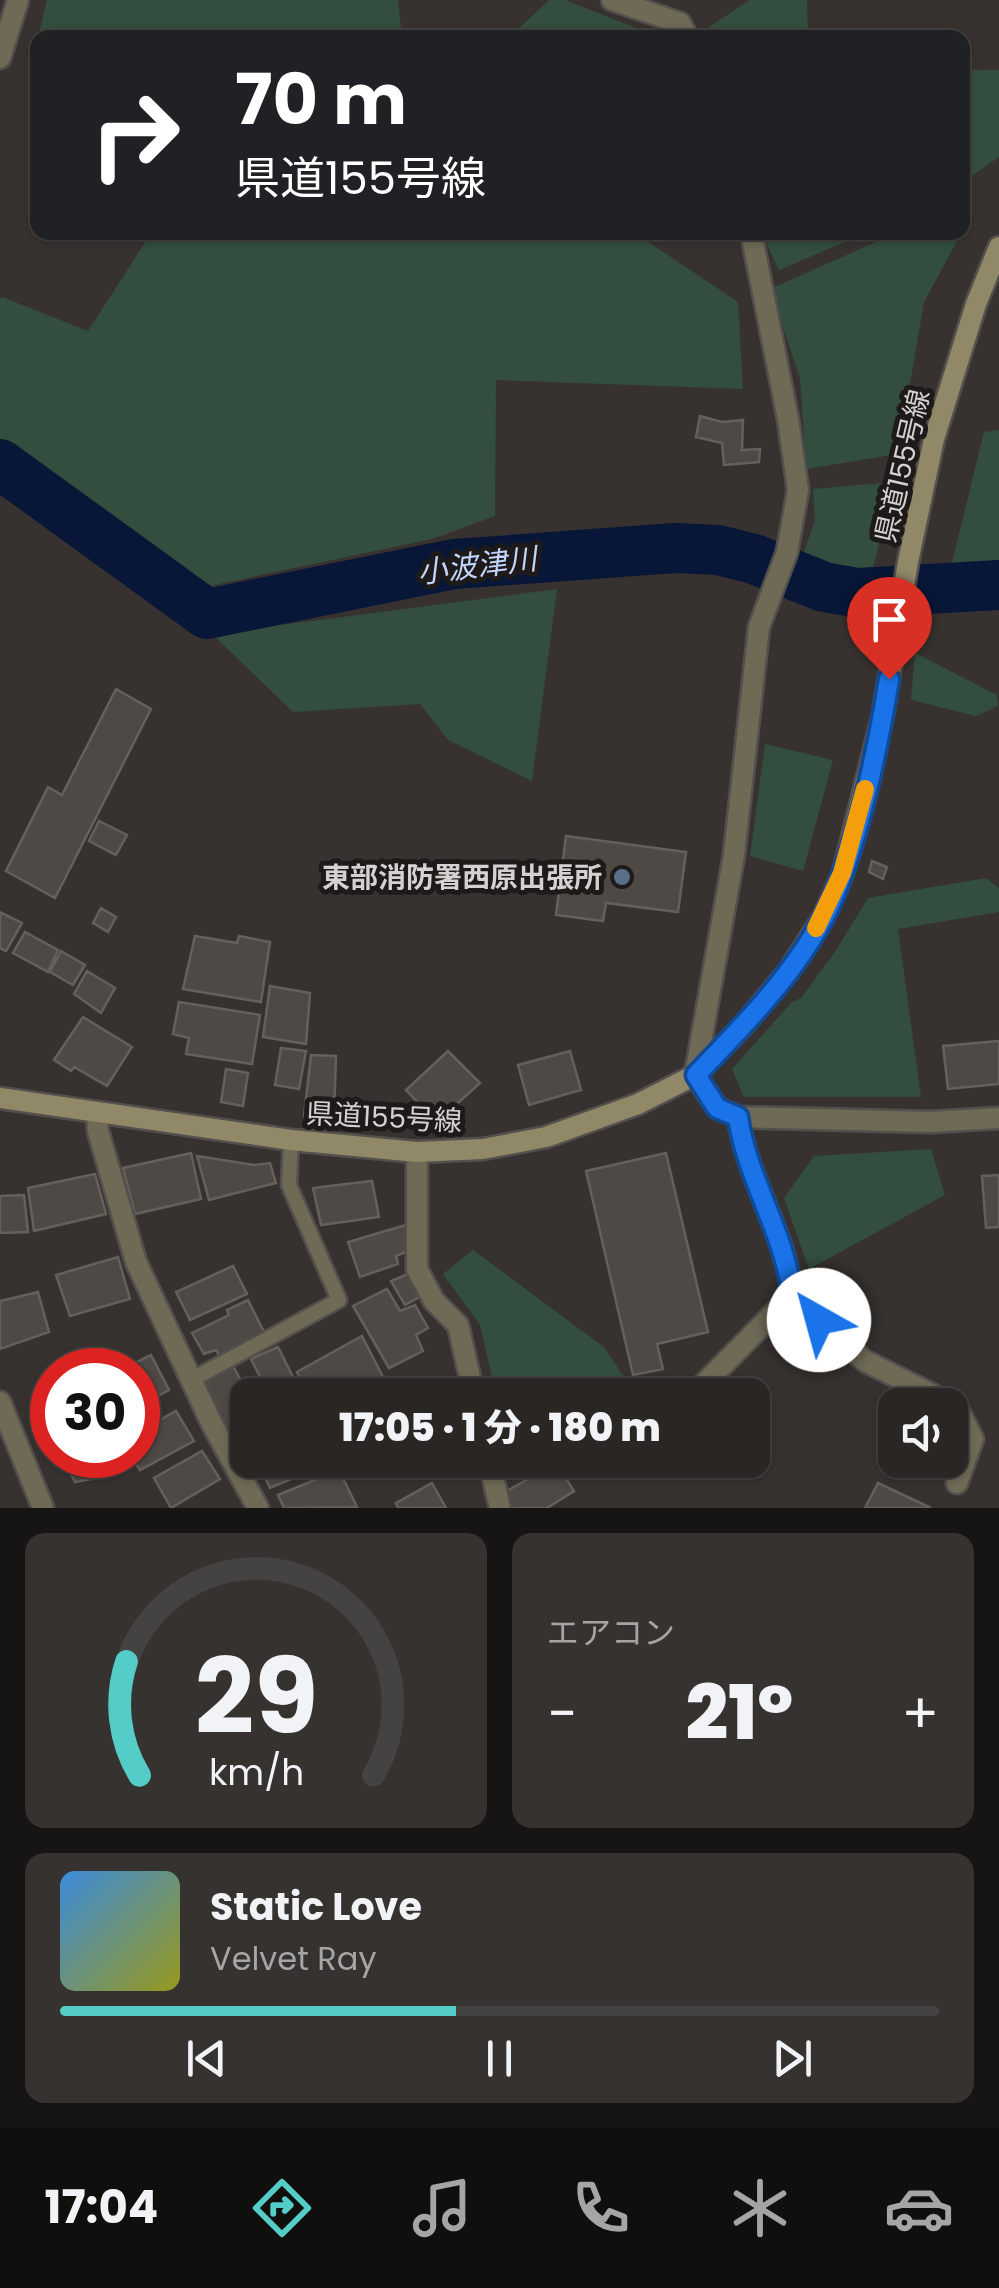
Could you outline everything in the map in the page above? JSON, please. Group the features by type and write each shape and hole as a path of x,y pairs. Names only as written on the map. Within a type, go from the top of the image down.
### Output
{"main road":[{"name":"県道155号線","path":"0,1098 291,1140 417,1152 483,1149 546,1137 638,1104 696,1075 744,1026 788,972 824,916 842,873 883,714 908,562 949,383 999,247"}],"street":[{"path":"0,58 18,0"},
{"path":"612,0 680,23 684,30"},
{"path":"753,240 798,490 787,552 759,628 734,855 696,1075 717,1108 738,1117 895,1122 999,1118"},
{"path":"98,1114 98,1131 136,1262 191,1380 258,1508"},
{"path":"738,1117 742,1141 789,1270 792,1295 865,1361 957,1407 973,1439 957,1483"},
{"path":"417,1152 417,1269 434,1301 458,1325 470,1378"},
{"path":"710,1378 792,1295"},
{"path":"0,1402 43,1508"},
{"path":"493,1478 500,1508"}],"lane":[{"path":"191,1380 338,1300 289,1185 291,1140"}],"green space":[{"path":"47,0 398,0 401,30 40,30"},
{"path":"549,0 565,0 641,30 517,30"},
{"path":"750,0 807,0 808,30 709,27"},
{"path":"970,70 999,70 999,157 970,177"},
{"path":"645,240 738,302 743,389 496,380 495,516 432,539 195,589 0,440 0,299 88,331 146,241"},
{"path":"764,240 850,240 779,270"},
{"path":"880,240 958,240 924,302 898,454 806,469 800,378 770,289"},
{"path":"999,430 999,596 944,595 984,432"},
{"path":"894,482 863,609 788,597 815,521 813,489"},
{"path":"557,589 532,781 448,740 420,704 293,712 212,634"},
{"path":"915,653 997,695 998,706 976,716 911,700"},
{"path":"765,744 833,760 803,871 750,856"},
{"path":"986,878 999,888 999,912 898,929 921,1097 744,1097 732,1069 792,1002 801,998 868,898"},
{"path":"931,1149 945,1195 809,1269 784,1198 814,1156"},
{"path":"473,1250 604,1347 625,1378 492,1378 480,1325 443,1274"}],"building":[{"path":"700,416 722,422 743,420 742,450 760,449 759,462 724,465 722,443 696,437"},
{"path":"116,689 151,709 55,898 6,871 48,787 62,795"},
{"path":"99,821 127,835 116,855 89,841"},
{"name":"東部消防署西原出張所","path":"566,836 686,852 678,912 606,903 603,921 556,915"},
{"path":"872,861 887,867 883,879 869,872"},
{"path":"101,908 116,917 108,932 93,923"},
{"path":"0,912 22,923 6,951 0,948"},
{"path":"25,932 58,950 48,972 13,953"},
{"path":"195,936 237,943 239,936 270,942 261,1002 183,989"},
{"path":"61,951 85,965 73,985 50,972"},
{"path":"87,971 115,988 101,1013 74,994"},
{"path":"270,986 310,993 306,1044 263,1037"},
{"path":"179,1002 260,1015 252,1064 186,1054 189,1038 173,1034"},
{"path":"83,1017 132,1047 107,1086 54,1060"},
{"path":"999,1041 999,1084 948,1089 943,1046"},
{"path":"281,1048 306,1051 299,1089 275,1085"},
{"path":"448,1051 480,1083 437,1122 406,1090"},
{"path":"570,1051 581,1090 529,1105 518,1065"},
{"path":"311,1055 336,1056 334,1117 304,1116"},
{"path":"226,1069 248,1073 243,1106 221,1102"},
{"path":"191,1153 201,1199 135,1214 123,1168"},
{"path":"666,1153 708,1332 657,1344 663,1369 633,1375 586,1171"},
{"path":"197,1156 254,1165 270,1163 276,1183 209,1200"},
{"path":"95,1174 106,1214 34,1231 28,1188"},
{"path":"999,1175 999,1227 986,1228 982,1176"},
{"path":"372,1181 379,1217 321,1225 313,1188"},
{"path":"24,1195 28,1232 0,1233 0,1196"},
{"path":"406,1225 408,1251 396,1256 398,1264 360,1277 348,1242"},
{"path":"118,1257 130,1299 70,1316 56,1275"},
{"path":"233,1266 247,1294 190,1320 176,1292"},
{"path":"410,1273 423,1295 405,1305 391,1281"},
{"path":"387,1289 400,1311 415,1305 428,1328 416,1335 423,1351 389,1368 353,1306"},
{"path":"38,1292 49,1332 0,1349 0,1301"},
{"path":"248,1300 265,1334 221,1359 216,1350 204,1354 192,1333 229,1315 227,1310"},
{"path":"362,1336 383,1377 300,1378 297,1372"},
{"path":"278,1347 294,1378 259,1378 251,1359"},
{"path":"233,1366 240,1378 230,1378 230,1446 199,1382"},
{"path":"160,1372 169,1390 160,1395"},
{"path":"176,1411 194,1441 160,1459 160,1420"},
{"path":"202,1451 220,1479 171,1508 154,1478"},
{"path":"265,1478 294,1478 270,1488"},
{"path":"319,1478 343,1478 357,1507 284,1508 278,1495"},
{"path":"530,1478 566,1478 574,1491 547,1508 507,1508 500,1495"},
{"path":"432,1483 446,1508 398,1508 396,1503"},
{"path":"878,1483 931,1508 865,1508"}],"waterway":[{"name":"小波津川","path":"0,464 207,614 454,564 675,548 718,550 754,559 824,587 858,593 999,585"}],"slow traffic":[{"path":"816,928 842,873 865,789"}],"place":[{"name":"東部消防署西原出張所","path":"622,877"}],"route":[{"path":"819,1320 792,1295 789,1270 742,1141 738,1117 717,1108 696,1075 744,1026 788,972 824,916 842,873 889,679"}]}
